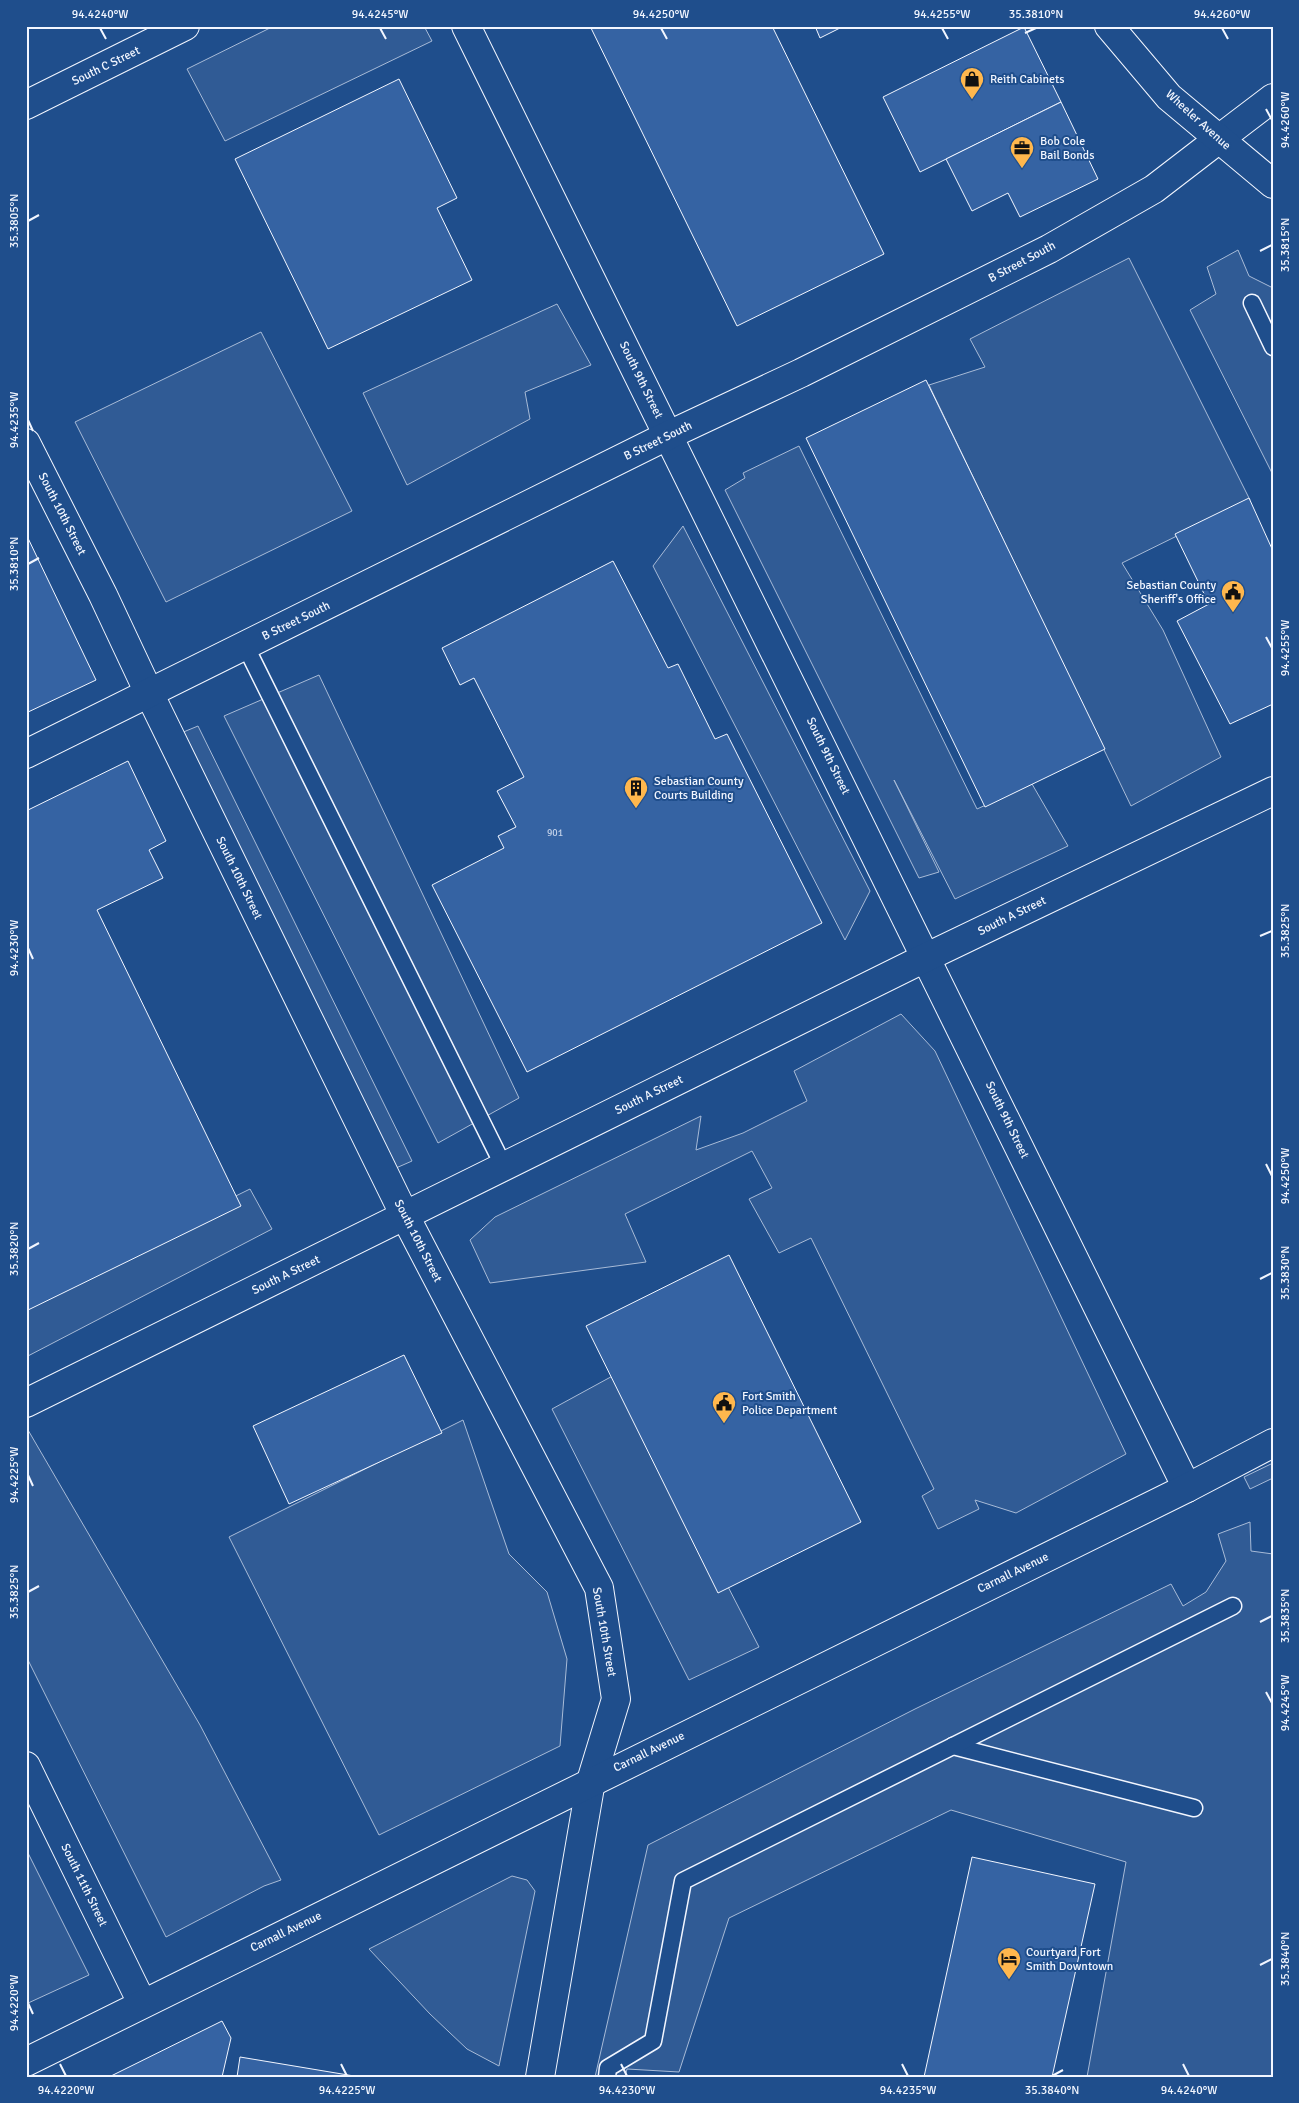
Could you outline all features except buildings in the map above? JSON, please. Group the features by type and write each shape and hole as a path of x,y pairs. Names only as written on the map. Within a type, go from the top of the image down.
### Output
{"street":[{"name":"South C Street","path":"26,105 185,26"},
{"name":"South 9th Street","path":"466,26 1187,1488"},
{"name":"Wheeler Avenue","path":"1109,26 1169,96 1273,184"},
{"name":"B Street South","path":"26,754 1049,249 1154,189 1273,98"},
{"name":"South 10th Street","path":"26,443 103,595 405,1216 599,1588 616,1699 591,1781 540,2077"},
{"name":"South A Street","path":"26,1403 927,958 1273,791"},
{"name":"Carnall Avenue","path":"26,2062 1187,1488 1273,1443"},
{"name":"South 11th Street","path":"26,1766 142,2003"}],"lane":[{"path":"1252,303 1273,347"},
{"path":"245,646 504,1167"},
{"path":"607,2077 608,2068 653,2041 683,1881 1233,1606"},
{"path":"953,1746 1194,1808"}],"shaded area":[{"path":"274,26 424,26 432,41 225,141 187,69"},
{"path":"1238,250 1249,276 1273,288 1273,475 1190,310 1216,294 1207,267"},
{"path":"1129,258 1250,500 1122,563 1163,630 1221,757 1131,806 929,385 985,367 970,339"},
{"path":"557,304 591,365 525,392 530,419 407,485 363,393"},
{"path":"261,332 352,511 166,602 75,422"},
{"path":"799,446 977,809 1032,784 1068,846 955,899 894,780 939,872 919,878 725,490 745,478 743,473"},
{"path":"683,526 870,891 845,940 653,566"},
{"path":"319,675 519,1098 438,1143 224,716"},
{"path":"198,726 412,1161 396,1168 181,733"},
{"path":"901,1014 935,1051 1126,1454 1016,1513 975,1500 979,1509 938,1529 922,1496 934,1489 811,1238 779,1253 749,1199 772,1188 752,1151 625,1214 646,1262 490,1283 470,1240 495,1217 701,1116 696,1150 743,1133 807,1101 794,1071"},
{"path":"250,1189 272,1229 26,1357 26,1299"},
{"path":"618,1373 759,1647 689,1680 552,1409"},
{"path":"463,1420 509,1554 547,1592 567,1659 560,1746 379,1835 229,1537"},
{"path":"28,1430 200,1725 281,1880 264,1886 166,1937 26,1656 26,1431"},
{"path":"1273,1463 1273,1478 1250,1489 1244,1477"},
{"path":"1250,1522 1251,1551 1273,1554 1273,2077 1087,2077 1126,1862 951,1810 729,1918 679,2072 627,2069 625,2077 595,2077 648,1845 915,1709 1171,1584 1183,1606 1206,1592 1226,1561 1218,1534"},
{"path":"26,1849 89,1975 26,2004"},
{"path":"512,1876 527,1880 535,1891 499,2066 467,2049 430,2014 369,1949"}],"place":[{"name":"Reith Cabinets","path":"972,100"},
{"name":"Bob Cole Bail Bonds","path":"1022,169"},
{"name":"Sebastian County Sheriff's Office","path":"1233,613"},
{"name":"Sebastian County Courts Building","path":"636,809"},
{"name":"Fort Smith Police Department","path":"724,1424"},
{"name":"Courtyard Fort Smith Downtown","path":"1009,1980"}]}
